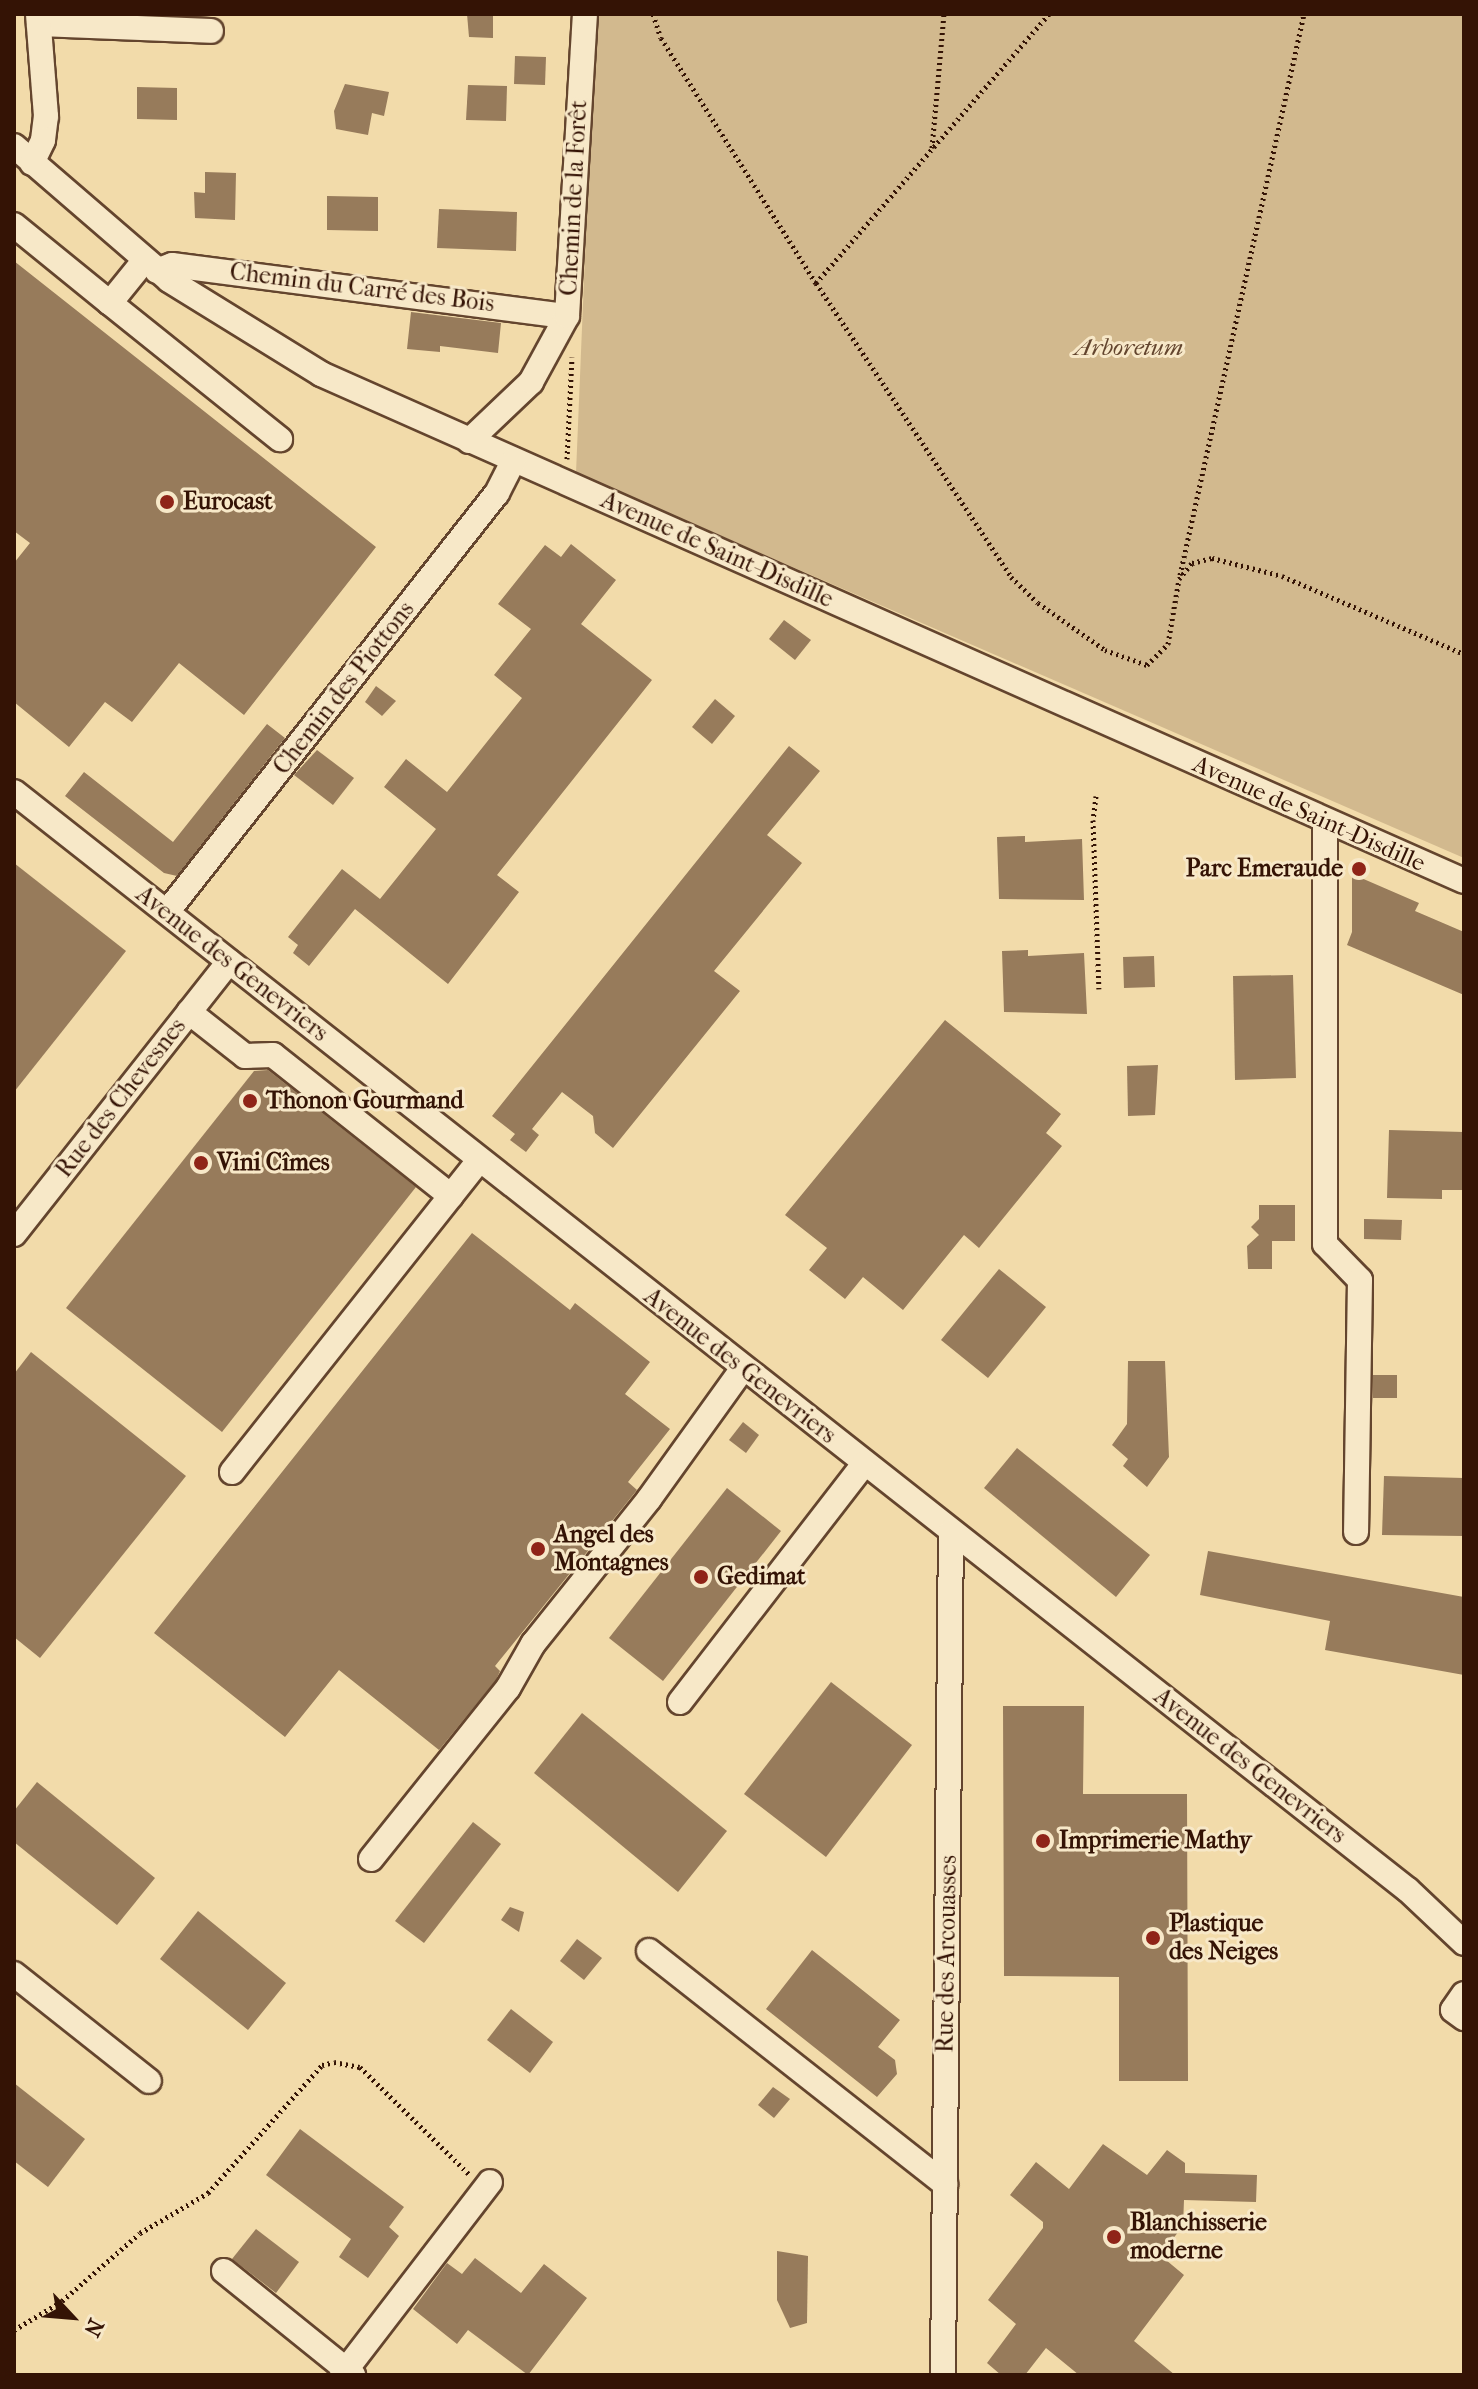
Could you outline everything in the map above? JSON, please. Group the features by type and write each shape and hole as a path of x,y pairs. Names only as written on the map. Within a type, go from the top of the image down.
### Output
{"street":[{"name":"Chemin de la Forêt","path":"469,441 531,382 567,316 585,14"},
{"path":"32,163 43,140 46,116 39,19 211,31"},
{"name":"Avenue de Saint-Disdille","path":"14,146 150,266 230,321 321,374 1464,881"},
{"path":"14,225 280,439"},
{"name":"Chemin du Carré des Bois","path":"150,266 172,265 567,316"},
{"path":"110,303 150,266"},
{"name":"Chemin des Piottons","path":"167,912 497,493 514,460"},
{"name":"Avenue des Genevriers","path":"14,792 1408,1890 1464,1943"},
{"path":"1325,821 1325,1244 1360,1280 1356,1532"},
{"name":"Rue des Chevesnes","path":"14,1234 229,962"},
{"path":"189,1012 245,1056 273,1055 451,1196"},
{"path":"232,1472 479,1160"},
{"path":"371,1859 508,1688 533,1644 649,1499 743,1368"},
{"path":"680,1702 864,1464"},
{"name":"Rue des Arcouasses","path":"943,2375 951,1532"},
{"path":"649,1951 945,2184"},
{"path":"14,1974 149,2081"},
{"path":"1464,1994 1453,2010 1464,2018"},
{"path":"224,2271 347,2373 487,2186"}],"path":[{"path":"653,14 661,38 816,283 1011,577 1038,603 1105,650 1147,665 1168,644 1179,579 1304,14"},
{"path":"932,149 944,14"},
{"path":"816,283 1049,14"},
{"path":"566,483 572,359 567,316"},
{"path":"1179,579 1192,563 1212,558 1282,576 1464,654"},
{"path":"1096,796 1093,820 1099,989"},
{"path":"14,2330 62,2301 140,2233 208,2193 322,2065 347,2063 372,2077 487,2186"}],"green space":[{"name":"Arboretum","path":"595,14 1464,14 1464,858 576,473"}],"building":[{"path":"467,14 493,14 493,38 469,37"},
{"path":"515,56 546,57 545,85 514,84"},
{"path":"345,84 389,92 384,116 372,113 368,135 336,129 334,111"},
{"path":"468,85 507,86 506,121 466,120"},
{"path":"137,87 177,88 177,120 137,119"},
{"path":"205,172 236,173 235,220 195,218 194,192 205,193"},
{"path":"327,196 378,197 378,231 327,230"},
{"path":"439,209 517,212 516,251 437,248"},
{"name":"Eurocast","path":"14,261 376,547 244,715 179,663 132,722 105,702 69,747 14,702 14,563 30,543 14,531"},
{"path":"411,312 501,323 498,353 440,346 440,352 407,349"},
{"path":"571,544 616,580 581,624 652,680 497,875 519,892 448,984 355,909 309,966 293,953 298,945 288,937 342,869 380,899 436,829 384,787 406,759 447,792 522,698 494,675 531,629 498,604 545,545 561,557"},
{"path":"784,620 811,640 795,660 769,639"},
{"path":"376,686 396,701 382,716 365,702"},
{"path":"715,699 735,716 712,744 692,727"},
{"path":"267,724 285,738 177,876 164,873 65,796 84,772 173,842"},
{"path":"789,746 820,771 767,835 802,863 714,971 740,991 613,1148 595,1133 593,1116 562,1092 532,1129 539,1135 526,1152 510,1140 515,1134 492,1116"},
{"path":"317,750 354,778 333,805 294,775"},
{"path":"1025,836 1025,842 1082,839 1084,900 999,899 997,837"},
{"path":"14,863 126,951 14,1092"},
{"path":"1352,874 1419,903 1415,911 1464,932 1464,995 1347,945 1352,932"},
{"path":"1028,950 1028,956 1084,953 1087,1014 1004,1012 1002,951"},
{"path":"1154,956 1155,987 1124,988 1123,957"},
{"path":"1293,975 1296,1078 1235,1080 1233,976"},
{"path":"945,1020 1061,1114 1046,1133 1062,1146 979,1248 964,1235 903,1310 863,1277 845,1299 809,1270 827,1248 785,1215"},
{"path":"1158,1065 1155,1115 1128,1116 1127,1066"},
{"path":"268,1070 416,1187 222,1432 66,1308 254,1071"},
{"path":"1389,1130 1464,1132 1464,1190 1442,1190 1442,1199 1387,1198"},
{"path":"1259,1205 1295,1205 1295,1241 1272,1241 1272,1269 1248,1269 1247,1246 1259,1235 1251,1227 1259,1219"},
{"path":"1364,1219 1402,1220 1401,1240 1364,1239"},
{"path":"472,1233 570,1310 575,1303 650,1362 625,1394 670,1429 628,1482 637,1490 495,1666 500,1671 496,1680 439,1750 339,1670 285,1737 154,1633"},
{"path":"999,1269 1046,1307 988,1378 941,1340"},
{"path":"31,1352 186,1476 40,1658 14,1637 14,1374"},
{"path":"1128,1361 1165,1361 1169,1457 1147,1487 1123,1466 1128,1459 1112,1445 1127,1424"},
{"path":"1373,1375 1397,1375 1397,1398 1373,1398"},
{"path":"743,1422 759,1435 746,1453 729,1440"},
{"path":"1017,1448 1150,1555 1116,1597 984,1488"},
{"path":"1384,1476 1464,1478 1464,1536 1382,1535"},
{"name":"Gedimat","path":"727,1488 781,1531 663,1681 609,1638"},
{"path":"1208,1551 1464,1597 1464,1675 1325,1650 1330,1621 1200,1595"},
{"path":"831,1682 912,1745 826,1857 744,1794"},
{"path":"1003,1706 1084,1706 1083,1794 1187,1794 1188,2081 1119,2081 1119,1977 1004,1976"},
{"path":"582,1713 727,1831 678,1892 534,1773"},
{"path":"37,1782 155,1878 117,1925 14,1842 14,1811"},
{"path":"473,1822 501,1844 424,1943 395,1921"},
{"path":"510,1907 524,1912 519,1932 501,1920"},
{"path":"198,1911 286,1983 248,2030 160,1959"},
{"path":"577,1939 602,1958 584,1980 560,1961"},
{"path":"812,1950 900,2020 878,2047 895,2060 897,2074 877,2097 766,2009"},
{"path":"511,2009 553,2042 530,2073 487,2040"},
{"path":"14,2083 85,2139 48,2187 14,2161"},
{"path":"773,2087 790,2099 774,2118 758,2105"},
{"path":"300,2129 404,2207 389,2227 399,2236 368,2278 339,2257 351,2239 266,2175"},
{"path":"1103,2144 1147,2175 1167,2150 1185,2163 1185,2173 1257,2175 1256,2202 1184,2200 1183,2226 1160,2255 1184,2275 1134,2341 1175,2375 1079,2375 1046,2348 1025,2375 1001,2375 987,2363 1016,2324 988,2300 1043,2228 1043,2222 1010,2195 1036,2162 1069,2189"},
{"path":"256,2229 299,2262 276,2293 232,2259"},
{"path":"777,2251 808,2256 807,2323 790,2328 777,2300"},
{"path":"475,2258 521,2293 544,2264 587,2298 528,2375 468,2330 457,2344 413,2309 447,2263 462,2274"}],"place":[{"name":"Eurocast","path":"167,502"},
{"name":"Parc Emeraude","path":"1359,869"},
{"name":"Thonon Gourmand","path":"250,1101"},
{"name":"Vini Cîmes","path":"201,1163"},
{"name":"Angel des Montagnes","path":"538,1549"},
{"name":"Gedimat","path":"701,1577"},
{"name":"Imprimerie Mathy","path":"1043,1841"},
{"name":"Plastique des Neiges","path":"1153,1938"},
{"name":"Blanchisserie moderne","path":"1114,2237"}]}
